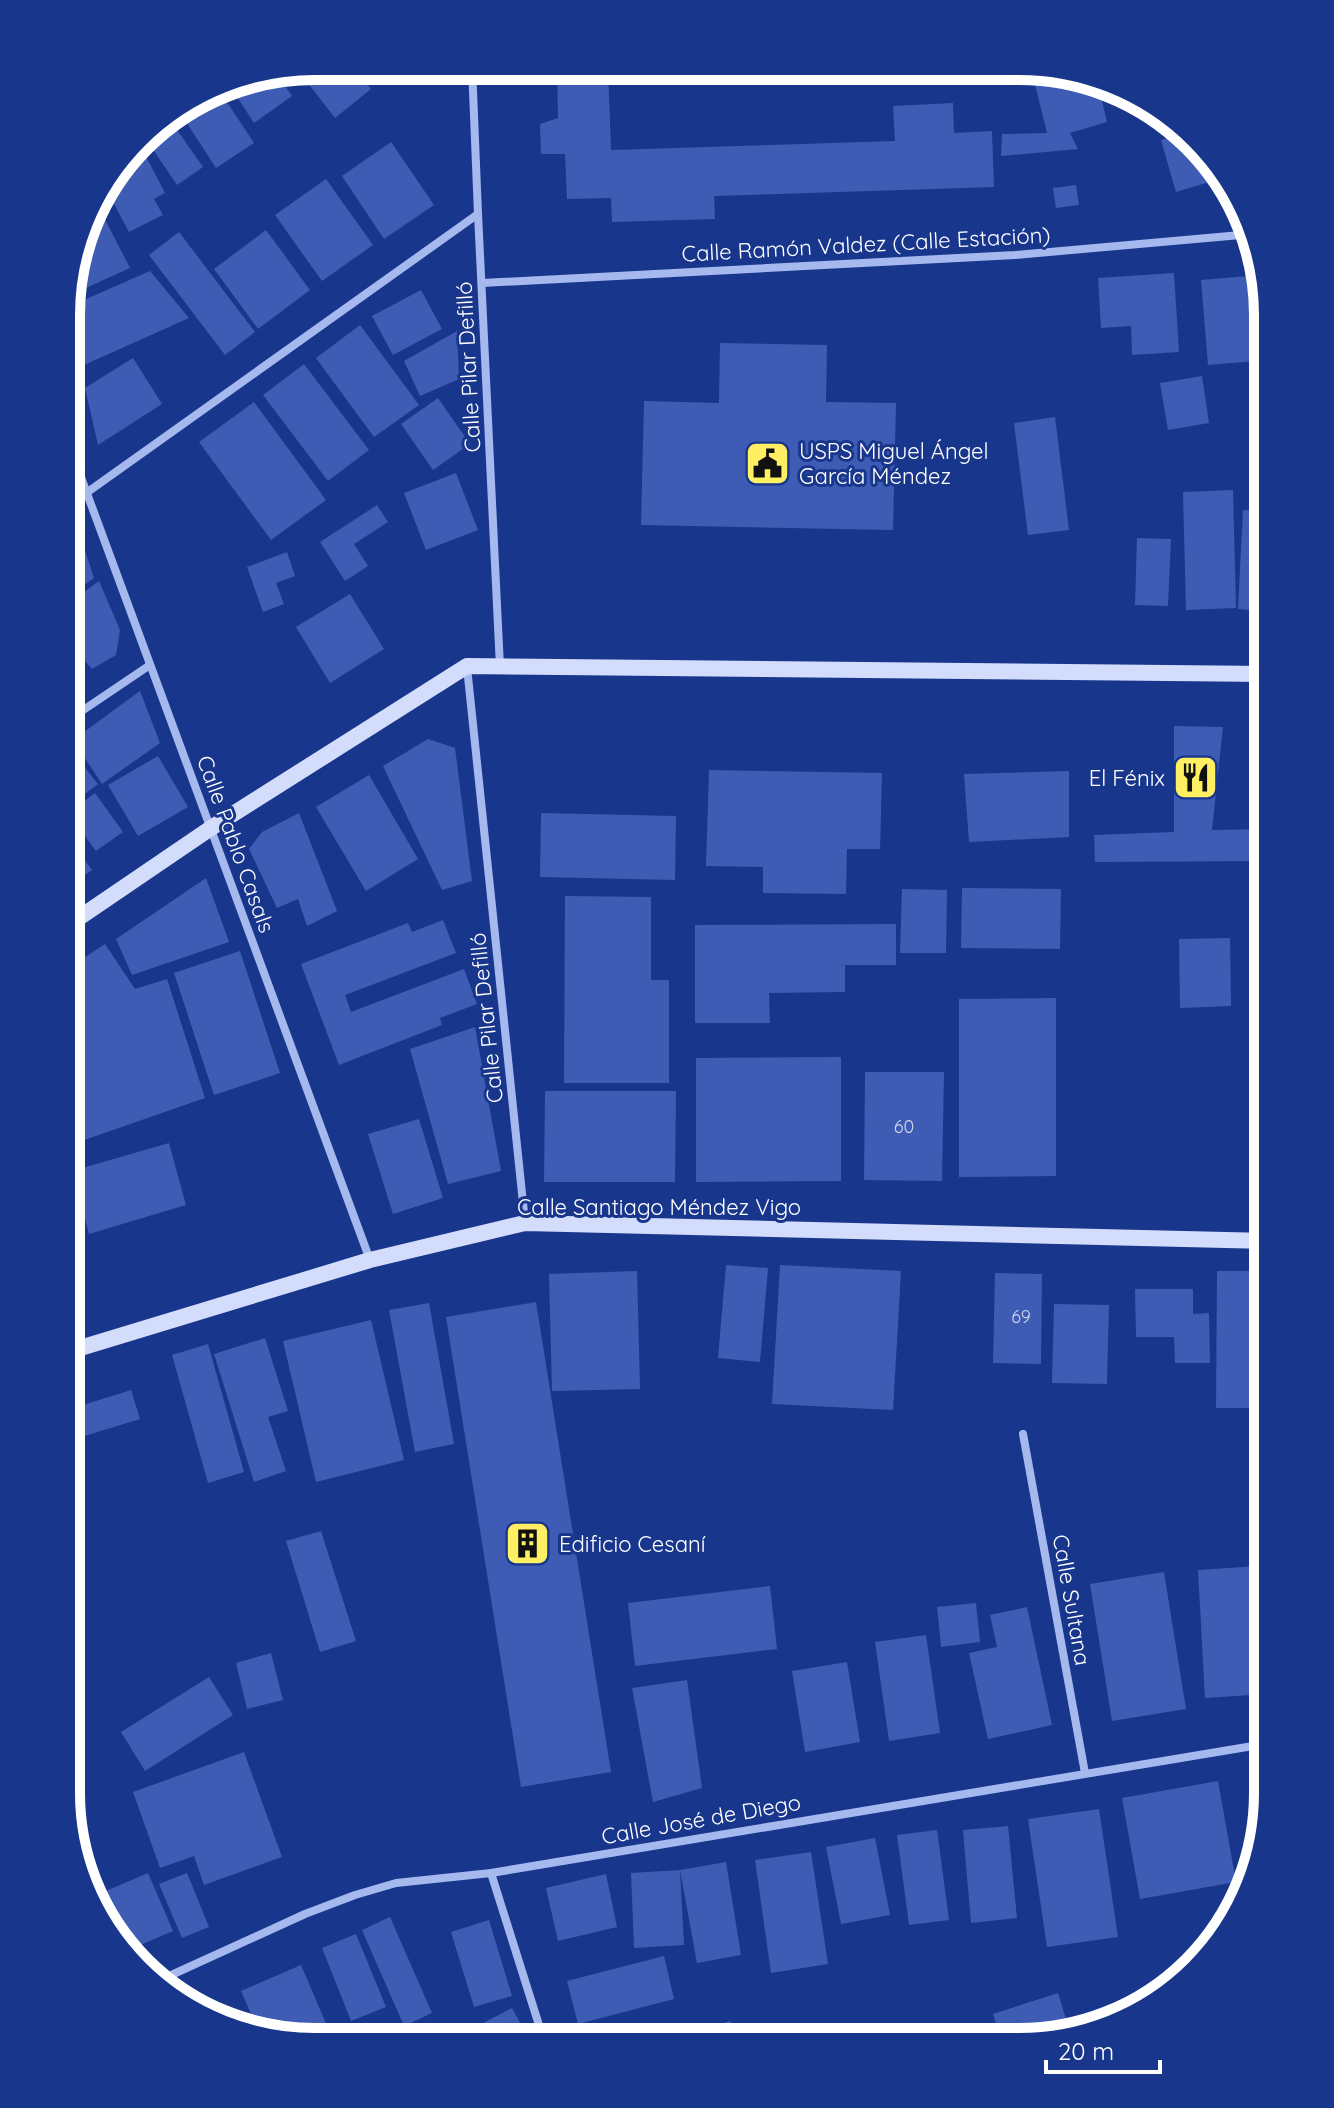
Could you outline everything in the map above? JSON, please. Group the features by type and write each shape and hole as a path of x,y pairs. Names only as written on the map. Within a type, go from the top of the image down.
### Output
{"street":[{"name":"Calle Pilar Defilló","path":"473,81 500,667"},
{"path":"80,497 478,214"},
{"name":"Calle Ramón Valdez (Calle Estación)","path":"482,283 1015,255 1239,235"},
{"name":"Calle Pablo Casals","path":"80,476 370,1260"},
{"path":"80,712 150,665"},
{"name":"Calle Pilar Defilló","path":"467,666 525,1223"},
{"path":"80,917 211,828 467,666 1254,674"},
{"name":"Calle Santiago Méndez Vigo","path":"80,1348 370,1260 525,1223 1253,1241"},
{"name":"Calle Sultana","path":"1023,1434 1085,1773"},
{"name":"Calle José de Diego","path":"169,1976 305,1914 396,1883 491,1873 1253,1746"},
{"path":"491,1873 540,2028"}],"building":[{"path":"306,81 364,81 371,89 335,118"},
{"path":"557,81 608,81 611,150 895,141 893,106 953,103 954,133 992,131 994,187 714,196 715,219 612,222 611,198 567,199 565,154 541,154 540,124 558,118"},
{"path":"1034,81 1080,88 1101,95 1107,122 1070,133 1078,149 1001,156 1002,134 1047,133"},
{"path":"283,83 292,96 254,123 235,94"},
{"path":"224,98 254,143 216,168 185,120"},
{"path":"175,127 203,167 177,185 151,147"},
{"path":"1171,137 1212,181 1176,192 1161,140"},
{"path":"391,142 434,205 384,239 342,176"},
{"path":"144,154 165,193 154,199 163,215 129,232 111,198"},
{"path":"326,179 373,245 322,281 275,215"},
{"path":"1076,185 1079,205 1056,208 1053,188"},
{"path":"103,215 130,268 82,290 92,239"},
{"path":"266,230 310,290 258,329 214,269"},
{"path":"179,232 255,332 225,355 149,255"},
{"path":"150,271 189,318 80,367 81,301"},
{"path":"1174,273 1179,352 1132,355 1131,326 1101,328 1098,278"},
{"path":"1250,276 1254,361 1208,365 1201,280"},
{"path":"421,290 442,329 393,355 372,316"},
{"path":"360,325 419,405 374,437 316,358"},
{"path":"457,331 459,379 420,396 404,361"},
{"name":"USPS Miguel Ángel García Méndez","path":"720,343 827,345 826,402 896,403 893,530 641,525 644,401 719,403"},
{"path":"133,358 162,404 98,445 85,388"},
{"path":"304,364 369,450 328,481 263,395"},
{"path":"1202,376 1209,423 1168,430 1160,383"},
{"path":"438,398 470,444 433,470 401,424"},
{"path":"254,402 326,500 271,540 199,442"},
{"path":"1055,417 1069,530 1028,535 1014,423"},
{"path":"456,473 478,530 426,550 404,493"},
{"path":"1233,490 1236,608 1186,610 1183,492"},
{"path":"377,505 388,522 354,544 368,566 345,581 320,542"},
{"path":"1243,510 1254,510 1254,610 1238,609"},
{"path":"80,535 94,578 80,588"},
{"path":"1137,538 1171,539 1168,606 1135,605"},
{"path":"287,552 295,576 276,583 284,604 263,612 247,567"},
{"path":"99,581 120,630 116,655 92,669 80,655 80,595"},
{"path":"350,594 384,649 330,683 296,627"},
{"path":"140,691 160,743 102,784 80,751 80,735"},
{"name":"El Fénix","path":"1174,726 1223,727 1212,830 1254,829 1254,861 1095,862 1094,835 1174,832"},
{"path":"428,739 455,748 472,881 442,890 383,766"},
{"path":"158,756 188,807 138,836 108,785"},
{"path":"80,762 98,784 80,798"},
{"path":"709,770 882,773 880,849 847,849 846,894 763,893 763,867 706,866"},
{"path":"1069,771 1069,837 969,842 964,774"},
{"path":"369,775 418,859 366,891 316,807"},
{"path":"95,793 123,832 96,851 80,829 80,804"},
{"path":"299,813 337,911 307,926 298,899 277,908 249,849 262,832"},
{"path":"541,813 676,816 675,880 540,877"},
{"path":"80,853 92,870 80,878"},
{"path":"206,878 229,942 132,975 116,939"},
{"path":"962,888 1061,889 1060,949 961,948"},
{"path":"902,889 947,890 946,953 900,953"},
{"path":"565,896 651,897 651,980 669,980 669,1083 564,1083"},
{"path":"443,920 456,953 345,995 351,1012 464,969 477,1004 440,1018 442,1025 339,1065 301,964 408,923 412,932"},
{"path":"896,924 896,965 845,965 845,992 769,993 770,1023 695,1023 695,925"},
{"path":"1230,938 1231,1006 1180,1008 1179,939"},
{"path":"105,944 135,989 167,979 205,1098 80,1141 80,960"},
{"path":"240,951 280,1073 214,1095 174,973"},
{"path":"1056,998 1056,1176 959,1177 959,999"},
{"path":"475,1027 501,1171 448,1184 410,1049"},
{"path":"841,1057 841,1181 696,1182 696,1058"},
{"path":"865,1072 944,1072 942,1181 864,1180"},
{"path":"545,1091 676,1091 675,1182 544,1182"},
{"path":"419,1119 443,1198 393,1214 368,1134"},
{"path":"169,1143 186,1205 89,1234 80,1201 80,1169"},
{"path":"726,1265 768,1268 760,1362 718,1358"},
{"path":"780,1265 901,1271 893,1410 772,1404"},
{"path":"637,1271 640,1389 552,1391 549,1274"},
{"path":"1217,1271 1253,1271 1253,1408 1216,1408"},
{"path":"995,1273 1042,1274 1041,1364 993,1363"},
{"path":"1135,1289 1193,1289 1193,1314 1209,1313 1210,1363 1175,1363 1174,1337 1136,1337"},
{"name":"Edificio Cesaní","path":"536,1302 611,1772 521,1787 446,1317"},
{"path":"429,1303 454,1444 415,1452 389,1310"},
{"path":"1054,1304 1109,1305 1107,1384 1052,1383"},
{"path":"371,1320 404,1460 316,1482 283,1341"},
{"path":"265,1338 288,1411 268,1417 286,1471 254,1482 214,1354"},
{"path":"208,1344 244,1472 208,1483 172,1355"},
{"path":"131,1390 140,1419 80,1437 80,1406"},
{"path":"321,1531 356,1641 320,1652 286,1541"},
{"path":"1253,1566 1253,1695 1205,1698 1198,1570"},
{"path":"1164,1572 1186,1709 1112,1721 1090,1584"},
{"path":"770,1586 777,1649 635,1666 628,1603"},
{"path":"976,1603 980,1642 941,1647 937,1607"},
{"path":"1027,1607 1052,1725 988,1739 969,1653 997,1647 990,1615"},
{"path":"926,1635 940,1733 889,1741 875,1642"},
{"path":"271,1653 283,1700 247,1709 236,1663"},
{"path":"847,1662 860,1742 805,1752 792,1671"},
{"path":"209,1677 233,1715 145,1771 121,1732"},
{"path":"687,1680 702,1788 653,1802 632,1688"},
{"path":"244,1752 282,1857 204,1885 194,1856 160,1868 133,1792"},
{"path":"1218,1781 1236,1882 1140,1899 1122,1798"},
{"path":"1099,1809 1118,1937 1047,1947 1028,1819"},
{"path":"1008,1826 1017,1918 971,1923 963,1830"},
{"path":"937,1830 949,1920 909,1925 897,1835"},
{"path":"875,1838 890,1915 841,1924 826,1847"},
{"path":"811,1852 828,1964 771,1973 755,1860"},
{"path":"726,1862 741,1955 697,1963 680,1870"},
{"path":"680,1870 684,1945 634,1948 631,1873"},
{"path":"148,1873 173,1931 138,1946 111,1911 102,1893"},
{"path":"187,1873 209,1927 182,1938 159,1884"},
{"path":"606,1874 617,1927 558,1941 546,1888"},
{"path":"390,1917 432,2013 404,2026 362,1930"},
{"path":"489,1920 512,1996 474,2007 451,1932"},
{"path":"356,1934 386,2007 351,2021 322,1948"},
{"path":"664,1956 674,1999 578,2024 567,1981"},
{"path":"301,1965 328,2028 284,2026 254,2020 241,1991"},
{"path":"1058,1993 1067,2023 998,2028 993,2014"},
{"path":"512,2008 523,2028 474,2028"},
{"path":"730,2021 734,2028 708,2028"}],"place":[{"name":"USPS Miguel Ángel García Méndez","path":"768,464"},
{"name":"El Fénix","path":"1196,778"},
{"name":"Edificio Cesaní","path":"528,1544"}]}
